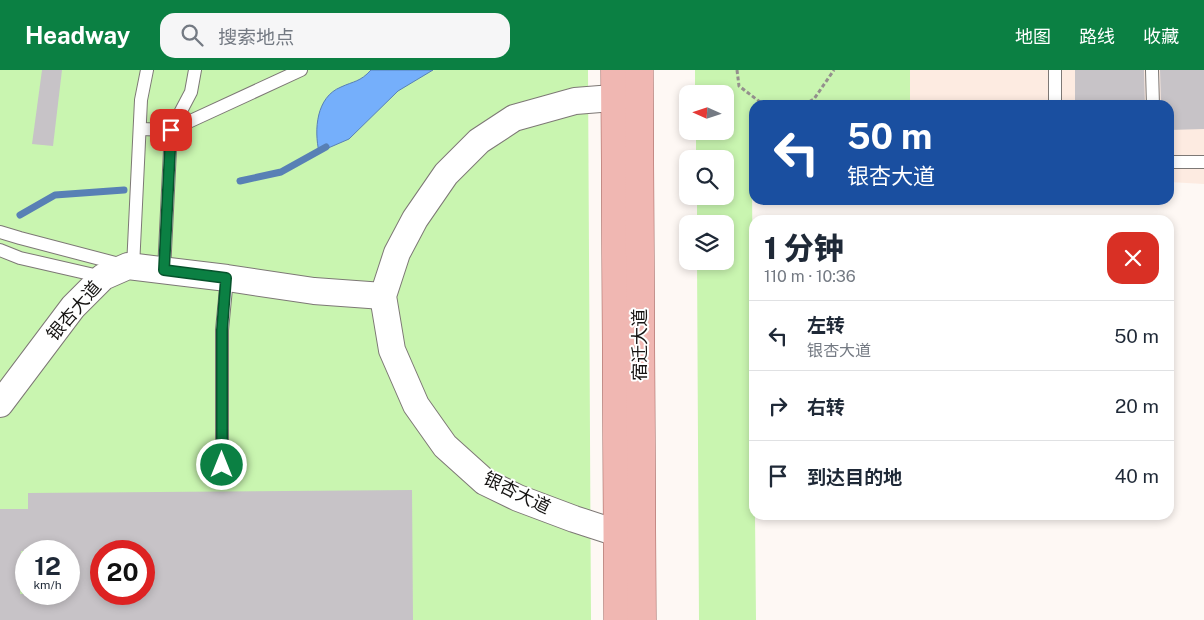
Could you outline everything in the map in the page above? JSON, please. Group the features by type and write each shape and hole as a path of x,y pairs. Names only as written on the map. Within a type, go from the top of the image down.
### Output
{"main road":[{"name":"宿迁大道","path":"615,70 631,88 629,534 618,620"},
{"name":"宿迁大道","path":"629,534 642,620"}],"street":[{"name":"银杏大道","path":"629,534 574,519 518,498 486,482 445,446 416,405 392,350 383,296 398,253 415,219 446,174 479,142 514,118 631,88"},
{"name":"银杏大道","path":"0,404 73,307 103,277 131,266 314,292 383,296"}],"lane":[{"path":"0,232 131,266 141,100 146,70"},
{"path":"164,270 171,130 191,92 194,70"},
{"path":"140,129 171,130 302,70"},
{"path":"1055,70 1055,100"},
{"path":"1152,70 1152,100"},
{"path":"1174,162 1204,162"},
{"path":"0,250 20,258 103,277"},
{"path":"222,465 222,330 226,278"}],"path":[{"path":"737,70 739,86 757,100"},
{"path":"812,100 834,70"}],"shaded area":[{"path":"910,70 1204,70 1204,184 1174,182 1174,100 910,100"}],"green space":[{"path":"0,70 588,70 591,620 0,620"},
{"path":"695,70 910,70 910,100 749,100 749,205 752,205 752,215 749,215 749,520 755,520 756,620 699,620 697,270 734,270 734,215 697,215 697,205 734,205 734,150 696,150 696,140 734,140 734,85 695,85"}],"water":[{"path":"371,70 433,70 398,91 349,139 319,152 317,124 326,98 341,87 360,79"}],"building":[{"path":"42,70 62,70 53,146 32,144"},
{"path":"1075,70 1144,70 1145,100 1075,100"},
{"path":"1160,70 1204,70 1204,129 1174,130 1174,100 1161,100"},
{"path":"412,490 413,620 0,620 0,509 28,509 28,493"}],"waterway":[{"path":"240,181 281,172 326,147"},
{"path":"20,215 55,195 124,190"}],"route":[{"path":"171,130 164,270 226,278 222,330 222,465"}]}
